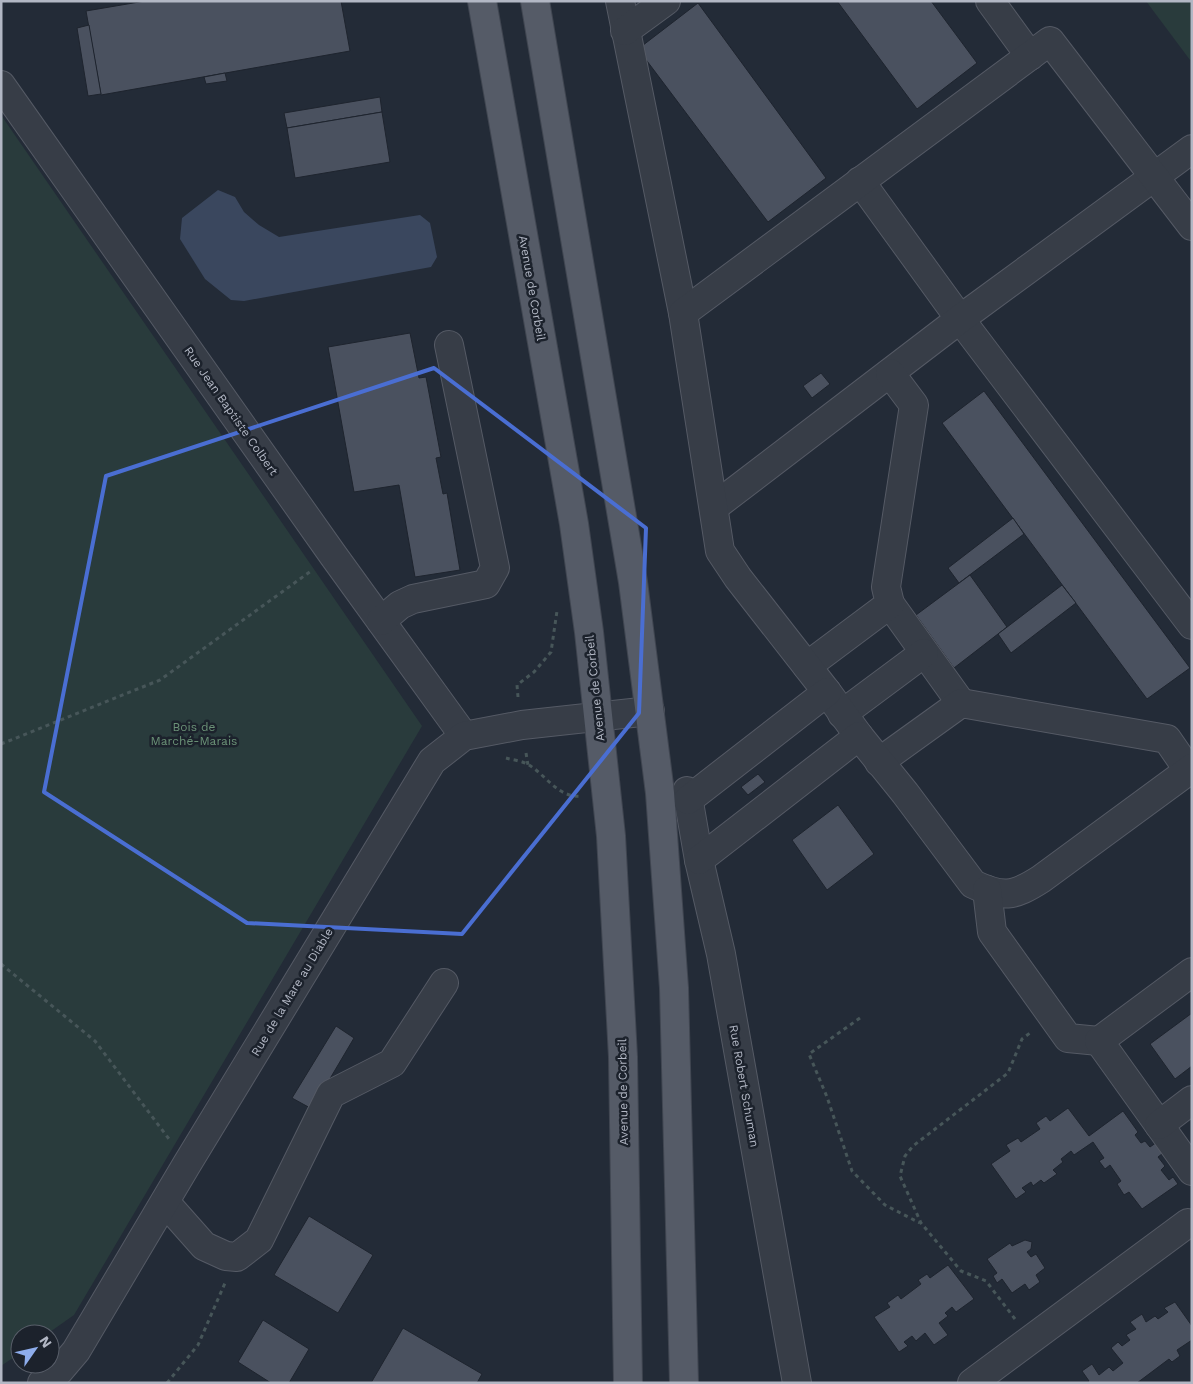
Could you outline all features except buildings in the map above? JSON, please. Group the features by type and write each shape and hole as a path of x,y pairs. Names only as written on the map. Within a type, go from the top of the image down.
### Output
{"main road":[{"name":"Avenue de Corbeil","path":"482,1 574,524 589,632 611,836 623,1057 628,1383"},
{"path":"536,1 633,582 662,811 674,988 684,1383"}],"street":[{"path":"620,1 682,313 720,551 738,578 879,762 905,792 973,884 987,890 1007,894 1023,891 1041,880 1190,769 1167,739 961,704 890,604 886,588 914,404 890,373"},
{"path":"625,31 666,1"},
{"path":"990,1 1030,56"},
{"path":"682,313 1050,41 1192,226"},
{"name":"Rue Jean Baptiste Colbert","path":"1,85 333,556 464,736"},
{"path":"714,508 960,319 1192,148"},
{"path":"860,181 960,319 1192,624"},
{"path":"381,621 400,605 413,599 486,584 495,568 449,345"},
{"path":"807,666 890,604"},
{"path":"835,703 924,653"},
{"name":"Rue Robert Schuman","path":"797,1383 721,954 699,860 688,795 835,703"},
{"path":"879,762 961,704"},
{"name":"Rue de la Mare au Diable","path":"57,1379 76,1351 187,1164 432,761 464,736 522,724 650,711"},
{"path":"699,860 859,736"},
{"path":"987,890 992,932 1068,1038 1099,1041 1192,972"},
{"path":"165,1202 204,1246 226,1256 237,1257 259,1240 331,1094 392,1063 444,983"},
{"path":"1099,1041 1192,1171"},
{"path":"1159,1125 1192,1100"},
{"path":"972,1383 1188,1223 1192,1224"}],"path":[{"path":"1,744 160,680 333,556"},
{"path":"517,685 534,672 551,652 558,606"},
{"path":"528,765 565,795 581,796"},
{"path":"1,964 95,1041 160,1125 187,1164"},
{"path":"1030,1339 986,1281 961,1271 921,1223 900,1176 905,1156 913,1146 1008,1073 1022,1038 1053,1017"},
{"path":"860,1018 809,1054 827,1097 852,1171 885,1205 921,1223"},
{"path":"166,1383 198,1345 237,1257"}],"highlighted area":[{"path":"434,368 646,528 639,713 462,934 247,923 44,792 106,476"}],"green space":[{"path":"1146,1 1192,1 1192,59 1190,60"},
{"name":"Bois de Marché-Marais","path":"1,115 422,726 74,1315 60,1325 10,1324 10,1360 1,1366"}],"water":[{"path":"218,190 235,197 244,212 259,225 279,237 420,215 430,223 437,257 431,267 244,301 231,300 205,279 180,239 182,218"}]}
